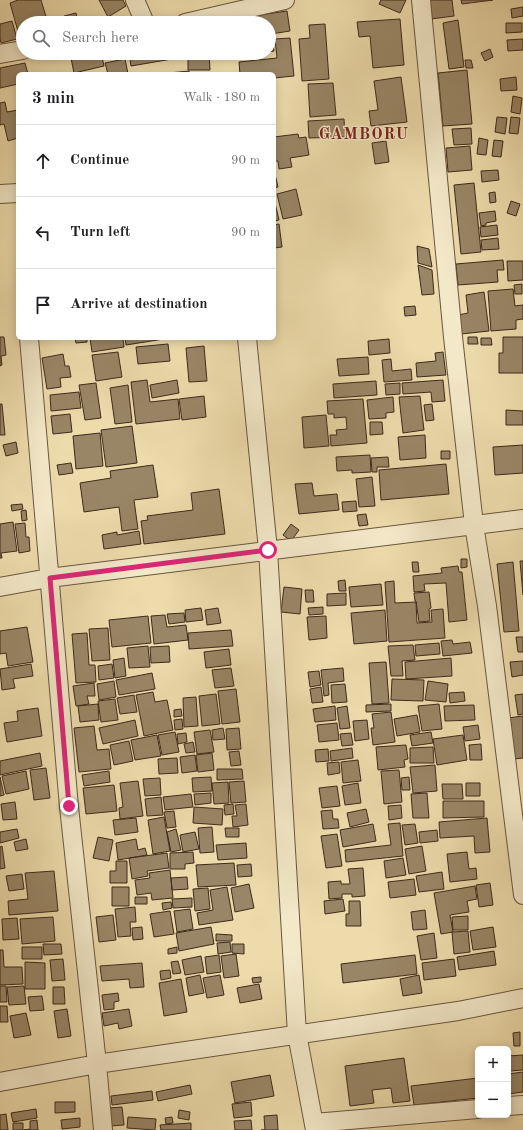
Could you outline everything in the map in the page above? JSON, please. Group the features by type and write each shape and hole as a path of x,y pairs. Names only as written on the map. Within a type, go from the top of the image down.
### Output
{"street":[{"path":"134,0 142,16"},
{"path":"215,16 285,0"},
{"path":"421,0 453,336 474,525 487,606 523,895"},
{"path":"0,54 16,51"},
{"path":"29,340 69,806 103,1130"},
{"path":"247,340 268,550 297,1034 314,1127 475,1109"},
{"path":"0,587 50,578 523,519"},
{"path":"0,1082 97,1064 458,1011 523,998"},
{"path":"511,1106 523,1105"}],"building":[{"path":"18,0 41,0 46,16 16,16 16,24 10,3"},
{"path":"99,0 123,0 126,6 107,16"},
{"path":"381,0 406,0 400,13 379,4"},
{"path":"428,0 452,0 454,16 431,19"},
{"path":"461,0 493,0 462,4"},
{"path":"523,7 523,16 512,18 511,9"},
{"path":"287,11 290,31 276,33 276,16 253,16"},
{"path":"76,13 77,16 64,16"},
{"path":"400,19 404,65 373,68 370,36 359,37 357,22"},
{"path":"458,20 464,67 449,69 443,23"},
{"path":"12,21 16,39 1,43 0,24"},
{"path":"506,23 522,23 522,32 506,33"},
{"path":"325,24 329,79 302,81 299,39 310,38 309,25"},
{"path":"290,38 294,76 276,78 276,72 240,72 239,62 276,60 276,39"},
{"path":"523,39 523,50 508,51 507,40"},
{"path":"490,49 493,57 485,61 481,53"},
{"path":"71,60 103,60 104,66 74,72"},
{"path":"125,60 128,72 107,72 105,63"},
{"path":"130,60 166,60 131,66"},
{"path":"188,60 209,60 210,70 188,70"},
{"path":"465,60 471,60 473,68 466,68"},
{"path":"25,63 27,72 16,72 16,84 0,88 0,68"},
{"path":"467,70 472,124 443,126 438,73"},
{"path":"401,77 407,122 371,126 369,111 378,110 374,81"},
{"path":"516,77 517,90 501,91 500,79"},
{"path":"333,83 336,115 310,117 308,84"},
{"path":"513,96 522,98 520,114 511,112"},
{"path":"5,102 7,112 16,110 16,139 8,141 4,124 0,125 0,103"},
{"path":"497,117 507,118 505,134 495,132"},
{"path":"511,117 520,118 518,134 509,133"},
{"path":"344,119 345,137 309,138 308,121"},
{"path":"471,128 472,144 454,145 452,129"},
{"path":"298,134 299,138 306,137 309,155 290,158 292,167 279,169 278,161 276,161 276,137"},
{"path":"479,138 488,140 486,155 477,154"},
{"path":"494,140 503,141 501,157 492,156"},
{"path":"386,141 389,162 375,164 372,143"},
{"path":"470,146 472,170 448,172 446,148"},
{"path":"498,170 499,180 482,182 481,171"},
{"path":"474,183 481,252 461,254 454,185"},
{"path":"296,189 302,215 283,219 277,194"},
{"path":"495,192 496,202 490,203 489,193"},
{"path":"511,201 520,204 516,216 507,213"},
{"path":"276,207 279,220 276,221"},
{"path":"495,211 496,221 486,223 486,225 481,226 479,213"},
{"path":"279,224 282,247 276,248 276,225"},
{"path":"497,225 498,235 481,237 480,227"},
{"path":"498,238 499,249 482,250 481,240"},
{"path":"417,246 429,249 432,267 418,263"},
{"path":"503,260 504,270 497,270 498,282 458,285 456,264"},
{"path":"507,261 523,261 523,280 508,281"},
{"path":"418,265 432,270 434,294 422,295"},
{"path":"522,284 522,294 515,294 514,285"},
{"path":"513,289 515,306 523,305 523,319 516,320 516,329 491,331 488,291"},
{"path":"484,292 489,331 461,334 458,315 468,313 466,295"},
{"path":"415,306 416,315 405,316 404,307"},
{"path":"0,337 4,337 6,355 1,356 2,365 0,366"},
{"path":"468,337 477,337 478,344 468,344"},
{"path":"503,337 523,337 523,373 499,373 499,353 503,353"},
{"path":"481,338 491,338 492,345 481,345"},
{"path":"389,339 390,353 369,355 368,341"},
{"path":"75,340 87,340 87,342 76,343"},
{"path":"90,340 123,340 124,347 92,352"},
{"path":"125,340 157,340 126,345"},
{"path":"168,344 170,361 138,364 136,347"},
{"path":"204,346 207,381 189,382 186,348"},
{"path":"118,352 122,377 96,381 92,355"},
{"path":"443,352 446,375 417,377 416,363 436,361 435,353"},
{"path":"63,354 65,366 69,366 71,377 60,378 61,387 47,389 42,358"},
{"path":"368,357 369,374 339,376 337,359"},
{"path":"391,359 392,371 411,369 412,380 384,382 382,360"},
{"path":"147,380 150,402 178,399 180,419 136,424 131,382"},
{"path":"177,380 179,393 152,398 150,385"},
{"path":"443,380 445,401 432,402 431,392 403,394 402,383"},
{"path":"376,381 377,395 334,398 333,384"},
{"path":"96,383 101,418 85,420 79,385"},
{"path":"400,383 400,394 386,395 385,384"},
{"path":"128,385 132,422 115,424 110,388"},
{"path":"79,392 81,408 51,411 50,395"},
{"path":"204,396 206,417 182,420 179,399"},
{"path":"420,396 424,430 403,433 399,397"},
{"path":"393,397 394,412 386,413 386,418 369,419 367,400"},
{"path":"363,399 367,443 331,446 330,435 337,435 336,430 347,429 346,417 334,418 334,414 328,414 327,401"},
{"path":"0,404 2,404 5,435 0,435"},
{"path":"432,404 434,420 426,421 424,405"},
{"path":"506,410 523,411 523,425 506,425"},
{"path":"70,414 72,432 53,434 51,416"},
{"path":"326,415 329,446 304,448 302,417"},
{"path":"370,422 382,422 383,434 370,435"},
{"path":"132,426 137,463 106,467 101,430"},
{"path":"100,433 103,466 76,469 73,436"},
{"path":"425,435 426,458 400,460 398,437"},
{"path":"16,442 18,453 6,456 3,445"},
{"path":"523,445 523,473 495,475 493,447"},
{"path":"441,451 450,451 450,459 441,459"},
{"path":"370,455 371,472 352,473 352,470 337,471 336,457"},
{"path":"388,457 389,467 377,467 377,472 372,472 371,458"},
{"path":"71,463 73,473 59,475 57,465"},
{"path":"446,464 449,494 381,500 379,470"},
{"path":"153,465 158,497 134,500 138,529 122,531 119,507 84,512 80,483 111,478 110,471"},
{"path":"372,477 375,506 359,507 356,479"},
{"path":"312,483 314,496 337,494 339,510 299,514 295,484"},
{"path":"219,489 225,534 144,544 141,521 148,520 147,516 193,510 191,493"},
{"path":"356,501 357,511 343,512 342,502"},
{"path":"22,504 23,509 12,511 11,505"},
{"path":"26,510 27,520 22,521 21,511"},
{"path":"366,514 368,525 359,526 357,515"},
{"path":"13,522 17,551 1,553 2,558 0,558 0,524"},
{"path":"25,523 26,537 29,537 30,551 19,553 15,524"},
{"path":"291,524 299,530 291,541 283,535"},
{"path":"139,531 141,544 104,549 102,535 117,532 117,535"},
{"path":"461,559 467,559 467,567 461,568"},
{"path":"520,561 523,561 523,595"},
{"path":"412,562 418,562 419,572 413,572"},
{"path":"513,562 519,631 504,632 497,564"},
{"path":"458,566 459,572 462,572 467,620 449,622 446,583 424,584 425,591 414,592 413,576 442,573 441,568"},
{"path":"345,580 346,591 339,591 338,581"},
{"path":"394,581 395,603 416,602 417,623 432,622 431,610 443,609 445,638 389,642 385,582"},
{"path":"381,584 383,605 351,607 349,587"},
{"path":"284,587 302,589 300,614 281,612"},
{"path":"305,590 313,590 314,602 306,602"},
{"path":"429,592 431,608 429,609 430,621 419,622 414,593"},
{"path":"346,593 346,605 327,606 327,594"},
{"path":"323,607 323,614 309,615 308,608"},
{"path":"201,608 203,620 186,622 185,610"},
{"path":"218,608 221,623 207,625 205,610"},
{"path":"385,610 387,641 354,644 351,613"},
{"path":"184,613 185,622 169,624 167,614"},
{"path":"165,615 167,627 186,625 188,640 154,644 151,616"},
{"path":"148,616 151,643 112,647 109,620"},
{"path":"326,616 327,638 309,640 307,617"},
{"path":"27,627 33,662 8,666 6,653 0,654 0,631"},
{"path":"108,628 110,660 92,661 89,629"},
{"path":"231,630 233,646 189,649 188,633"},
{"path":"87,633 89,665 95,665 96,682 76,683 72,634"},
{"path":"516,637 523,637 523,652 518,652"},
{"path":"452,640 453,644 470,642 472,653 443,656 441,641"},
{"path":"439,643 440,654 416,656 415,645"},
{"path":"413,645 415,660 402,661 403,676 391,676 388,646"},
{"path":"148,646 150,667 129,668 127,648"},
{"path":"169,646 170,662 151,663 150,647"},
{"path":"229,649 231,665 206,668 204,652"},
{"path":"124,658 126,676 115,678 113,660"},
{"path":"451,658 452,676 406,679 405,662"},
{"path":"523,661 523,675 512,677 510,662"},
{"path":"386,662 389,703 372,704 369,663"},
{"path":"31,664 33,676 13,679 15,688 2,690 0,669"},
{"path":"112,664 114,678 99,680 98,666"},
{"path":"231,668 234,686 215,688 212,670"},
{"path":"343,668 344,681 328,683 329,695 324,696 321,670"},
{"path":"319,671 321,685 310,687 308,672"},
{"path":"152,673 155,689 119,695 116,680"},
{"path":"392,679 424,680 423,701 391,700"},
{"path":"114,681 116,697 99,700 97,684"},
{"path":"428,681 448,684 446,702 425,700"},
{"path":"94,683 95,696 87,696 89,704 76,706 73,686"},
{"path":"345,684 347,702 332,703 331,685"},
{"path":"321,687 323,702 312,703 310,689"},
{"path":"236,689 240,722 222,724 218,691"},
{"path":"153,692 155,702 167,700 173,730 144,736 136,695"},
{"path":"464,692 465,701 450,703 449,693"},
{"path":"216,694 220,724 202,726 199,696"},
{"path":"523,694 523,714 518,715 515,695"},
{"path":"134,695 137,712 120,714 117,698"},
{"path":"196,697 198,726 184,727 183,698"},
{"path":"115,699 118,720 101,722 98,701"},
{"path":"98,704 99,720 80,722 78,706"},
{"path":"391,704 391,711 366,712 366,705"},
{"path":"439,704 442,729 422,731 418,706"},
{"path":"474,705 475,720 445,721 444,706"},
{"path":"335,706 336,720 315,722 313,709"},
{"path":"347,706 350,728 340,729 337,708"},
{"path":"38,708 42,736 7,742 4,723 18,721 17,711"},
{"path":"181,709 182,716 174,717 174,710"},
{"path":"391,712 395,742 373,745 371,728 374,728 372,714"},
{"path":"417,715 420,732 397,736 394,719"},
{"path":"523,716 523,758 514,759 508,718"},
{"path":"182,719 183,729 175,730 174,720"},
{"path":"135,720 138,736 103,744 99,728"},
{"path":"367,720 369,739 355,741 353,721"},
{"path":"337,723 339,740 319,742 317,725"},
{"path":"478,725 480,739 465,741 463,727"},
{"path":"94,726 97,750 109,749 111,769 79,772 74,728"},
{"path":"223,728 225,739 213,740 212,730"},
{"path":"239,728 241,749 227,750 226,729"},
{"path":"210,730 214,752 197,754 194,732"},
{"path":"175,732 179,752 162,755 158,735"},
{"path":"431,732 433,743 412,746 410,735"},
{"path":"186,733 187,742 178,744 177,734"},
{"path":"351,733 353,745 342,746 340,734"},
{"path":"157,735 161,756 135,760 131,740"},
{"path":"463,735 467,760 437,765 433,739"},
{"path":"129,741 133,761 114,765 110,745"},
{"path":"193,742 195,752 186,753 184,744"},
{"path":"481,744 482,760 470,760 469,745"},
{"path":"406,745 408,759 404,760 405,767 378,770 376,747"},
{"path":"433,747 434,763 410,763 410,748"},
{"path":"352,748 353,758 331,761 330,751"},
{"path":"328,749 329,761 316,762 315,750"},
{"path":"239,751 241,765 231,766 229,752"},
{"path":"40,753 42,766 0,775 0,761"},
{"path":"212,753 214,770 198,772 196,755"},
{"path":"195,755 197,771 182,773 180,757"},
{"path":"177,758 178,773 159,774 158,759"},
{"path":"358,760 361,781 343,783 341,762"},
{"path":"339,762 340,773 328,775 327,763"},
{"path":"435,765 437,791 413,793 410,767"},
{"path":"46,768 50,798 34,800 30,770"},
{"path":"217,769 242,769 243,779 217,780"},
{"path":"399,770 402,802 384,804 381,771"},
{"path":"26,771 29,789 6,794 2,776"},
{"path":"109,771 110,782 84,786 82,775"},
{"path":"0,777 4,795 0,796"},
{"path":"211,777 212,791 193,792 192,778"},
{"path":"409,777 410,790 402,790 401,778"},
{"path":"160,778 161,795 145,796 143,779"},
{"path":"138,781 143,816 120,819 119,808 123,807 120,783"},
{"path":"244,781 246,802 231,803 229,782"},
{"path":"228,782 229,803 214,804 212,783"},
{"path":"358,783 361,803 345,805 342,786"},
{"path":"466,783 480,783 480,796 466,796"},
{"path":"442,784 462,784 463,799 443,799"},
{"path":"114,785 117,811 86,814 83,788"},
{"path":"337,786 340,806 322,808 319,788"},
{"path":"211,793 211,803 195,805 194,794"},
{"path":"427,793 429,818 413,818 411,794"},
{"path":"191,794 193,807 165,810 163,797"},
{"path":"161,797 163,815 147,816 145,799"},
{"path":"443,801 484,801 484,817 443,818"},
{"path":"15,802 17,819 3,820 1,804"},
{"path":"233,804 234,814 225,815 224,805"},
{"path":"246,804 248,825 233,827 232,816 237,816 235,805"},
{"path":"401,805 402,818 389,820 388,806"},
{"path":"194,807 223,809 222,825 193,823"},
{"path":"366,809 369,822 350,827 347,813"},
{"path":"332,810 333,819 338,819 339,828 323,829 321,811"},
{"path":"174,811 176,827 167,828 164,812"},
{"path":"164,817 170,851 153,854 148,820"},
{"path":"136,818 138,832 115,835 113,820"},
{"path":"487,818 490,852 475,853 474,836 440,838 439,822"},
{"path":"400,823 403,856 346,862 345,850 391,845 388,824"},
{"path":"373,824 376,841 343,847 340,830"},
{"path":"415,824 418,843 405,845 402,825"},
{"path":"212,827 214,852 200,853 198,828"},
{"path":"225,828 239,828 239,837 226,837"},
{"path":"17,829 19,838 0,843 0,832"},
{"path":"176,829 181,850 171,852 167,832"},
{"path":"437,830 438,841 420,843 419,832"},
{"path":"195,832 199,849 183,852 180,835"},
{"path":"337,834 342,866 326,868 321,836"},
{"path":"98,837 113,840 109,861 93,858"},
{"path":"26,839 28,849 16,851 14,842"},
{"path":"136,839 138,850 145,848 147,855 118,860 116,843"},
{"path":"246,843 247,858 218,860 216,845"},
{"path":"2,846 5,868 0,869 0,847"},
{"path":"422,846 426,871 409,874 405,849"},
{"path":"193,852 194,863 185,864 185,869 170,869 170,853"},
{"path":"467,852 469,869 476,868 477,879 450,882 447,854"},
{"path":"167,853 169,868 147,871 148,876 132,879 129,858"},
{"path":"403,858 406,875 386,878 384,861"},
{"path":"116,861 127,861 127,883 110,883 110,871 116,871"},
{"path":"234,863 236,885 198,887 196,865"},
{"path":"251,864 252,876 238,877 237,865"},
{"path":"363,868 365,896 352,897 352,894 342,894 342,898 329,899 328,882 341,881 341,884 350,884 348,869"},
{"path":"170,870 173,898 152,900 151,893 137,895 135,880 150,878 149,873"},
{"path":"54,871 58,911 9,915 8,901 28,899 25,873"},
{"path":"442,872 444,889 419,892 416,876"},
{"path":"22,874 24,889 9,891 6,876"},
{"path":"187,877 188,889 172,890 171,878"},
{"path":"414,879 416,895 390,898 388,882"},
{"path":"490,883 493,905 479,907 476,885"},
{"path":"249,884 254,908 235,912 231,888"},
{"path":"475,886 477,899 467,901 469,912 450,915 453,932 441,934 434,893"},
{"path":"112,887 129,887 129,906 112,906"},
{"path":"227,887 233,920 199,925 197,913 213,910 210,890"},
{"path":"208,888 210,909 195,911 193,889"},
{"path":"135,897 147,897 147,904 135,904"},
{"path":"192,898 192,907 173,908 172,899"},
{"path":"343,899 345,911 325,914 324,901"},
{"path":"349,901 360,901 361,926 346,926 346,914 349,914"},
{"path":"171,902 172,908 163,910 162,903"},
{"path":"135,907 136,922 130,922 131,936 118,937 115,909"},
{"path":"190,909 193,929 177,932 174,911"},
{"path":"425,910 427,929 413,930 411,912"},
{"path":"170,911 174,934 154,937 150,914"},
{"path":"113,915 116,940 99,942 96,917"},
{"path":"468,916 468,930 453,930 452,917"},
{"path":"53,917 55,941 22,944 20,919"},
{"path":"17,918 19,939 3,940 2,919"},
{"path":"142,927 143,939 133,940 132,928"},
{"path":"211,927 214,944 179,951 176,933"},
{"path":"493,927 496,947 473,950 470,931"},
{"path":"468,931 470,952 454,954 452,932"},
{"path":"434,933 437,958 421,960 417,936"},
{"path":"216,934 232,935 232,941 216,941"},
{"path":"230,942 231,952 218,954 217,943"},
{"path":"43,944 61,944 62,954 44,955"},
{"path":"232,944 244,944 244,954 232,953"},
{"path":"22,947 42,947 42,959 22,959"},
{"path":"177,947 177,953 168,954 168,949"},
{"path":"0,950 3,950 4,967 22,967 23,984 0,985"},
{"path":"494,951 496,965 459,970 457,957"},
{"path":"236,954 239,976 224,978 221,956"},
{"path":"219,955 221,972 207,974 205,957"},
{"path":"415,955 417,974 343,983 341,964"},
{"path":"201,956 204,972 185,975 182,960"},
{"path":"63,959 65,980 52,981 50,960"},
{"path":"454,959 456,976 424,980 422,963"},
{"path":"178,961 181,973 173,974 171,962"},
{"path":"25,962 45,963 45,989 25,989"},
{"path":"142,963 144,987 130,988 129,979 102,981 100,966"},
{"path":"170,970 171,978 161,980 160,971"},
{"path":"200,975 204,993 189,996 186,978"},
{"path":"220,975 224,995 207,998 203,978"},
{"path":"419,975 422,993 403,996 400,979"},
{"path":"261,977 261,982 253,983 252,978"},
{"path":"181,979 187,1012 164,1016 159,983"},
{"path":"259,984 262,999 240,1003 237,988"},
{"path":"0,986 6,986 7,1002 0,1002"},
{"path":"24,986 26,1004 9,1005 7,987"},
{"path":"53,987 64,987 65,1004 53,1004"},
{"path":"118,993 119,1001 114,1002 114,1009 104,1010 102,995"},
{"path":"42,996 44,1010 30,1011 28,997"},
{"path":"0,1006 7,1006 8,1022 0,1022"},
{"path":"67,1009 71,1036 58,1038 54,1011"},
{"path":"129,1009 132,1026 119,1029 118,1023 104,1026 102,1013"},
{"path":"26,1013 31,1035 14,1038 10,1016"},
{"path":"520,1032 520,1046 514,1046 513,1033"},
{"path":"523,1055 523,1070 511,1071 511,1056"},
{"path":"404,1058 410,1101 393,1103 391,1088 372,1090 374,1103 350,1106 345,1066"},
{"path":"523,1072 523,1092 511,1094 511,1074"},
{"path":"270,1075 274,1096 235,1103 231,1082"},
{"path":"475,1078 475,1098 414,1105 411,1086"},
{"path":"190,1085 192,1094 158,1101 156,1092"},
{"path":"152,1091 153,1100 112,1105 111,1096"},
{"path":"55,1102 75,1102 75,1112 55,1113"},
{"path":"251,1102 252,1116 234,1118 232,1104"},
{"path":"122,1107 124,1125 110,1126 109,1108"},
{"path":"36,1109 37,1118 13,1122 11,1113"},
{"path":"179,1110 190,1112 189,1120 178,1118"},
{"path":"6,1114 8,1130 0,1130 0,1115"},
{"path":"277,1115 278,1130 265,1130 264,1116"},
{"path":"128,1117 156,1119 155,1130 127,1128"},
{"path":"172,1117 173,1123 166,1124 165,1118"},
{"path":"80,1118 80,1127 62,1129 61,1120"},
{"path":"37,1120 38,1130 24,1130 30,1129 30,1121"},
{"path":"251,1120 252,1130 235,1130 234,1121"},
{"path":"13,1123 23,1123 23,1130 13,1130"},
{"path":"191,1123 191,1130 161,1130 160,1125"}],"district":[{"name":"GAMBORU","path":"364,135"}],"route":[{"path":"69,806 50,578 268,550"}]}
